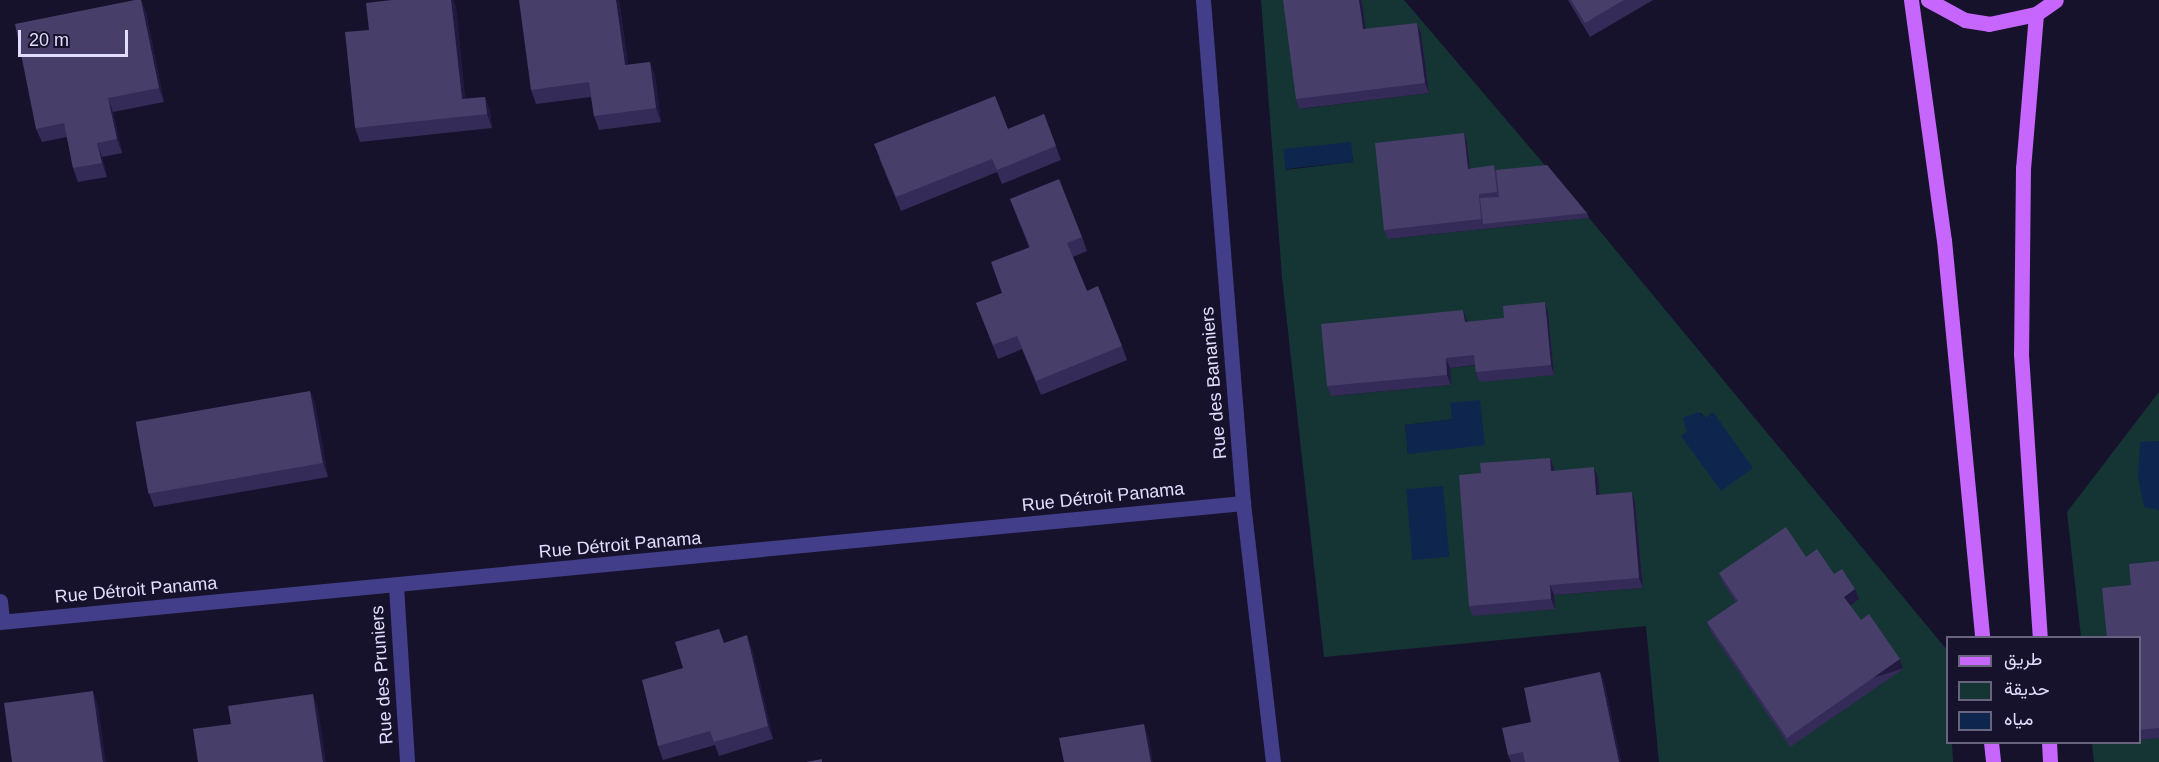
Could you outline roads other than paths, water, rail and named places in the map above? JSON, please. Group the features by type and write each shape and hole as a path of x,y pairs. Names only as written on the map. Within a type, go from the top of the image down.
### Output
{"main road":[{"path":"1911,0 1946,252 1982,636"},
{"path":"1928,0 1965,20 1989,24 2036,14 2056,0"},
{"path":"2036,14 2023,168 2021,354 2040,636"},
{"path":"1991,744 1993,762"},
{"path":"2049,744 2050,762"}],"street":[{"name":"Rue des Bananiers","path":"1203,0 1243,503 1273,762"},
{"name":"Rue Détroit Panama","path":"1,621 396,586 1243,503"},
{"name":"Rue des Pruniers","path":"396,586 407,762"},
{"path":"0,601 1,621"}],"water":[{"path":"1351,142 1353,162 1285,169 1283,149"},
{"path":"1480,400 1485,445 1408,454 1405,425 1452,419 1450,403"},
{"path":"1698,412 1706,418 1713,412 1753,468 1721,491 1681,436 1687,432 1683,418"},
{"path":"2159,441 2159,510 2144,507 2138,477 2140,442"},
{"path":"1443,486 1449,557 1412,560 1406,489"}]}
